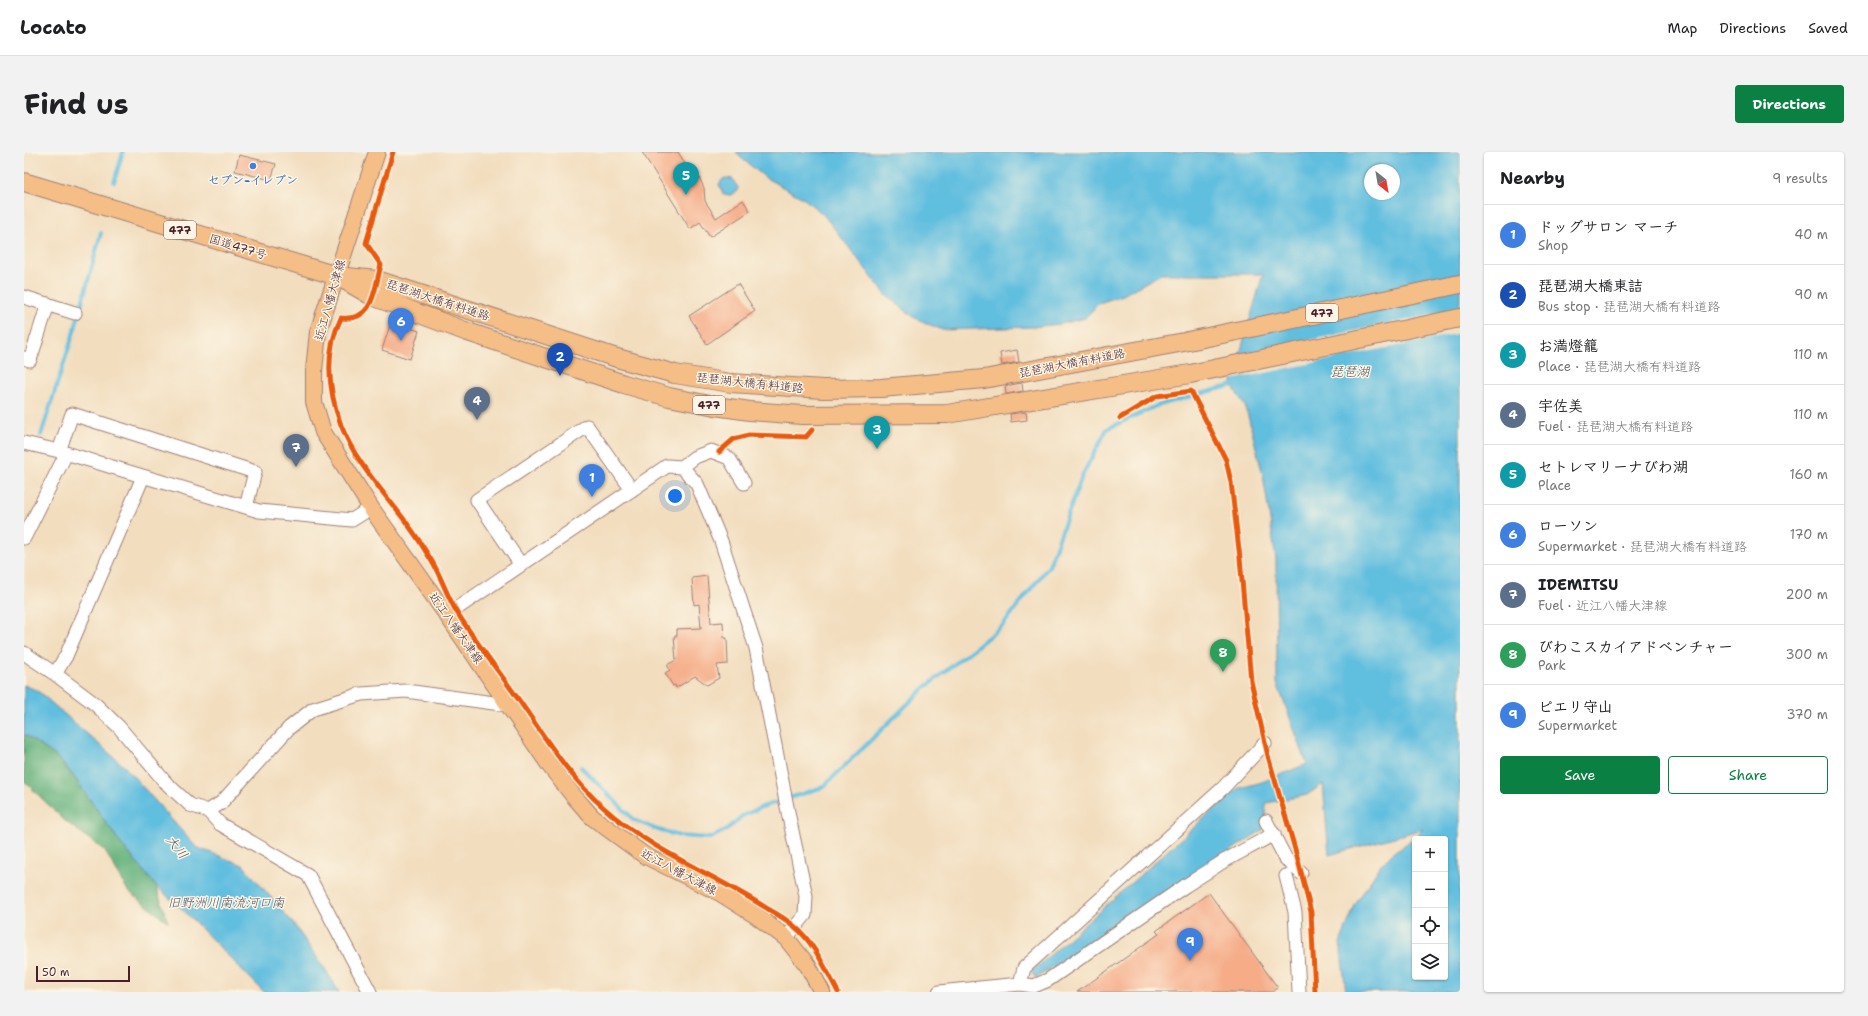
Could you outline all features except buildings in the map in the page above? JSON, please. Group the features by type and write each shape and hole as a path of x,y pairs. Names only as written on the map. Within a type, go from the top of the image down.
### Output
{"highway":[{"name":"国道477号","path":"24,182 337,276"},
{"name":"琵琶湖大橋有料道路","path":"337,276 377,280 609,356 675,374 731,383 788,388 881,388 984,379 1184,342 1460,284"},
{"name":"琵琶湖大橋有料道路","path":"337,276 372,296 465,331 577,369 670,397 750,411 802,415 946,414 1190,374 1460,318"}],"main road":[{"name":"近江八幡大津線","path":"377,152 318,332 314,370 314,402 323,432 371,508 447,615 550,766 592,817 644,856 720,893 758,917 786,938 808,966 822,992"}],"street":[{"path":"24,297 75,313"},
{"path":"24,358 30,360 48,304"},
{"path":"24,538 63,452 72,414 255,472 246,508"},
{"path":"522,565 477,500 587,426 632,490"},
{"path":"24,443 63,452 246,508 352,520 371,508"},
{"path":"447,615 667,466 682,467 695,457 711,450 729,458 744,483"},
{"path":"682,467 697,484 722,541 756,648 782,787 806,896 804,915 786,938"},
{"path":"55,674 66,656 143,477"},
{"path":"24,653 95,704 119,728 166,783 190,805 208,811 220,824 308,875 370,992"},
{"path":"208,811 222,803 289,728 313,709 361,694 406,691 508,705"},
{"path":"1020,984 1024,968 1223,788 1265,743"},
{"path":"1266,821 1286,859 1301,873"},
{"path":"939,992 1020,984 1034,986 1048,980 1185,886 1274,834"},
{"path":"1286,876 1295,912 1299,992"}],"green space":[{"path":"24,734 56,756 75,778 119,841 156,886 168,922 128,891 105,851 64,820 24,781"}],"water":[{"name":"琵琶湖","path":"736,152 1460,152 1460,992 1346,992 1340,943 1355,905 1381,865 1395,851 1412,840 1412,980 1448,980 1448,836 1416,836 1423,829 1329,855 1323,784 1307,795 1266,803 1264,829 1036,978 1031,972 1237,789 1262,782 1307,764 1277,683 1276,559 1263,475 1246,408 1233,387 1232,381 1263,274 1161,274 1123,295 1099,303 1085,318 1060,324 1032,327 942,330 915,318 886,295 823,214 803,198 766,178"},
{"path":"724,178 733,179 738,191 730,195 723,194 719,184"},
{"name":"旧野洲川南流河口南","path":"24,685 38,691 125,767 196,847 243,865 293,923 339,992 264,992 182,909 156,886 119,841 72,774 56,756 24,734"}],"pier":[{"path":"1460,309 1460,333 1230,380 1238,355"}],"waterway":[{"path":"114,182 123,152"},
{"path":"41,435 76,325 101,233"},
{"path":"581,767 634,820 658,830 680,836 710,838 728,829 742,816 762,807 823,787 922,690 1002,626 1049,566 1082,476 1107,429 1156,406 1237,384"}],"cycle path":[{"path":"393,152 366,243 381,265 374,294 366,310 360,315 352,318 341,318 332,345 330,372 333,398 341,425 348,441 366,470 418,539 434,565 455,609 469,631 556,754 578,782 603,807 641,837 747,896 791,923 814,948 838,992"},
{"path":"1120,418 1157,396 1191,391 1226,460 1231,482 1240,558 1251,681 1268,756 1297,856 1311,912 1315,992"},
{"path":"719,452 734,439 749,435 806,437 812,430"}],"place":[{"name":"セブン-イレブン","path":"253,166"},
{"name":"セトレマリーナびわ湖","path":"686,195"},
{"name":"ローソン","path":"401,341"},
{"name":"琵琶湖大橋東詰","path":"560,376"},
{"name":"宇佐美","path":"477,420"},
{"name":"お満燈籠","path":"877,449"},
{"name":"IDEMITSU","path":"296,467"},
{"name":"ドッグサロン マーチ","path":"592,497"},
{"name":"びわこスカイアドベンチャー","path":"1223,672"},
{"name":"ピエリ守山","path":"1190,961"}],"water label":[{"name":"大川","path":"177,847"}]}
